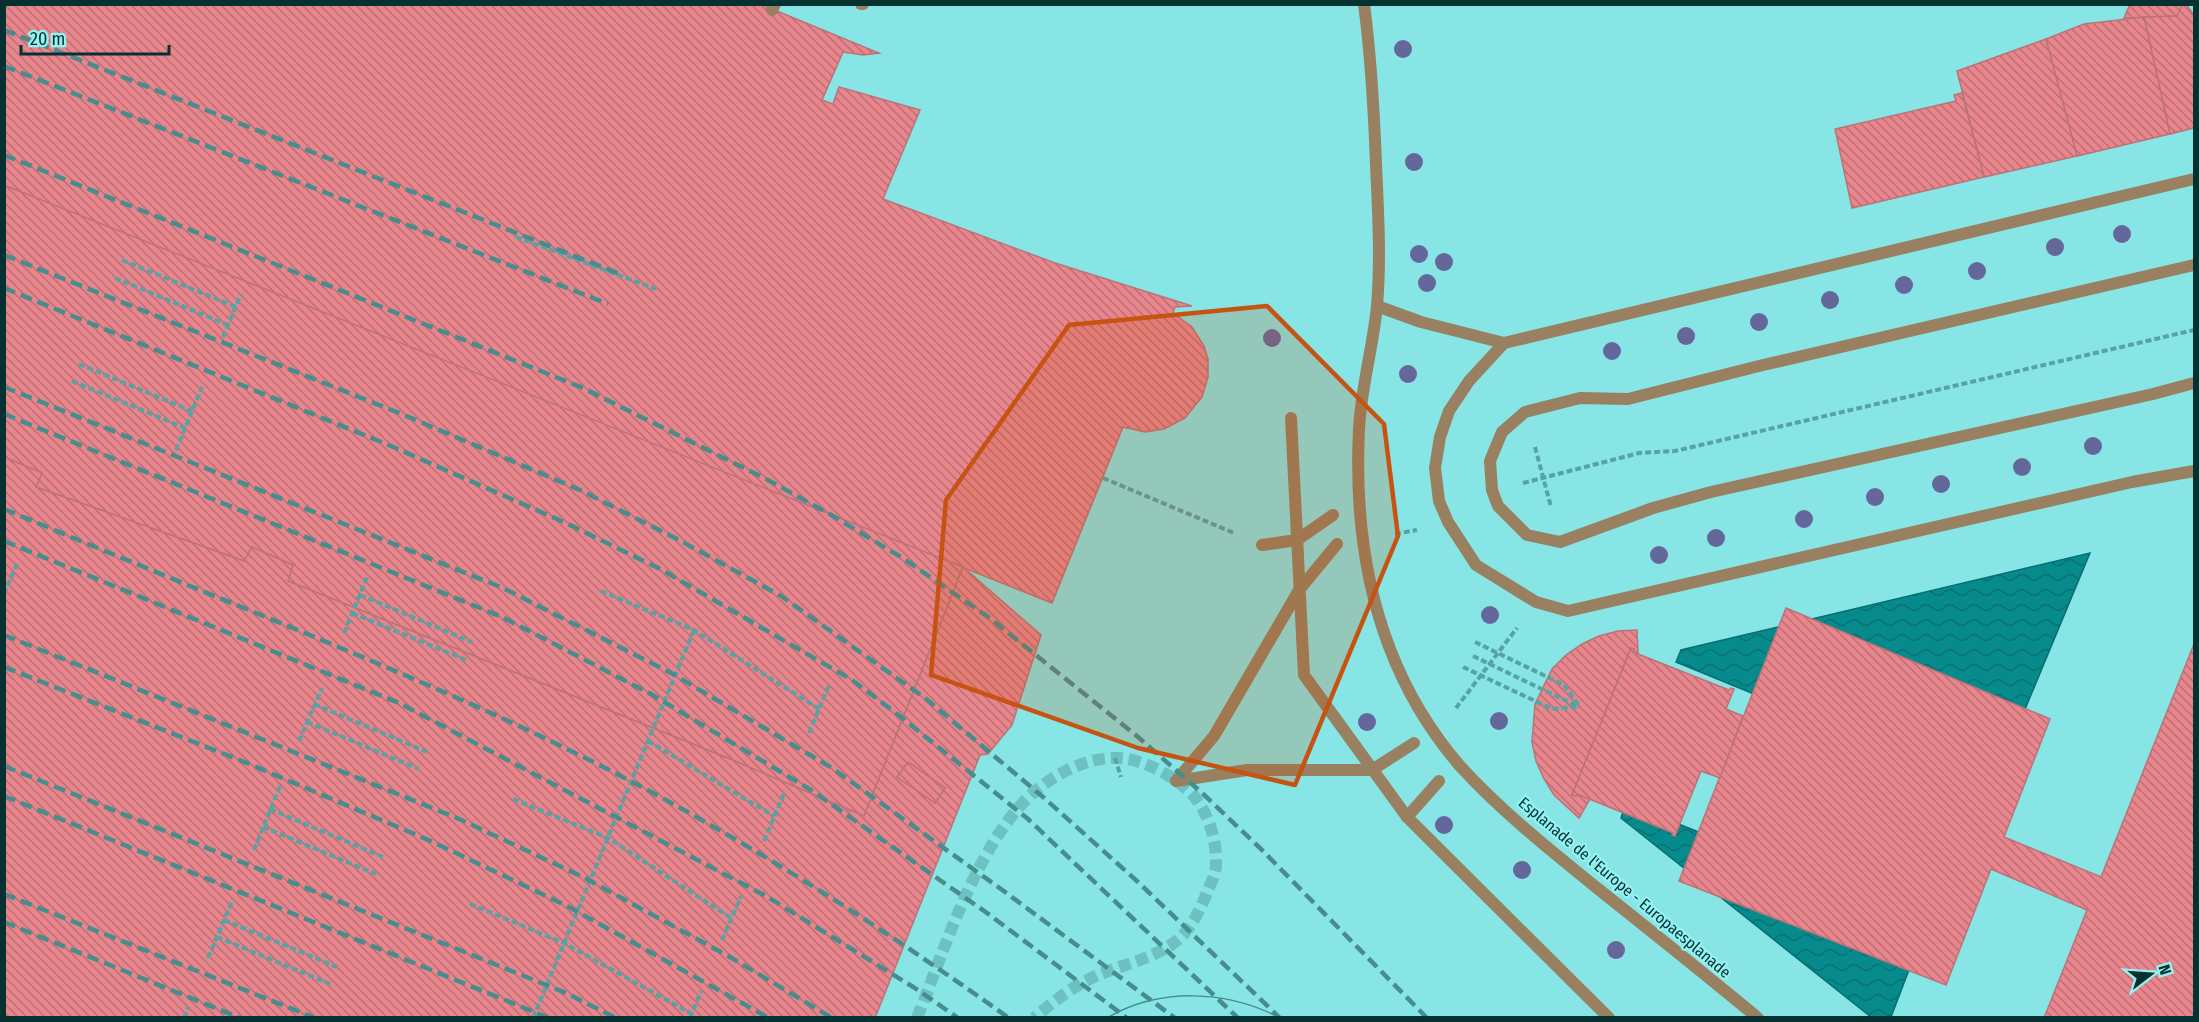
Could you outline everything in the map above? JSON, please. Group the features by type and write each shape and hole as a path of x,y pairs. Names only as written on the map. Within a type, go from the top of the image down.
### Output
{"street":[{"name":"Esplanade de l'Europe - Europaesplanade","path":"1364,4 1373,93 1379,236 1377,306 1359,427 1360,511 1365,566 1375,607 1391,652 1408,690 1460,766 1530,833 1758,1017"},
{"path":"1377,306 1421,322 1504,343 2194,179"},
{"path":"2194,265 1759,366 1629,399 1580,398 1525,412 1502,432 1491,461 1492,490 1498,507 1527,535 1560,542 1653,508 1711,492 2153,394 2194,382"},
{"path":"1504,343 1469,381 1449,411 1440,437 1435,468 1439,501 1448,522 1476,565 1536,603 1568,611 2120,485 2194,471"},
{"path":"1291,418 1304,675 1407,817 1609,1017"},
{"path":"1262,545 1297,540 1333,515"},
{"path":"1337,544 1299,590 1214,736 1176,781 1247,770 1372,770 1414,743"},
{"path":"1407,817 1439,782"}],"path":[{"path":"516,237 656,289"},
{"path":"122,260 236,307"},
{"path":"116,278 228,325"},
{"path":"223,337 241,294"},
{"path":"1521,483 1639,453 1675,451 2194,330"},
{"path":"79,364 192,411"},
{"path":"72,381 185,428"},
{"path":"176,450 202,387"},
{"path":"1534,444 1552,514"},
{"path":"1103,478 1262,545"},
{"path":"5,592 17,564"},
{"path":"344,633 367,577"},
{"path":"601,591 694,630 819,709"},
{"path":"360,595 472,642"},
{"path":"1433,729 1454,710 1536,603"},
{"path":"352,612 466,660"},
{"path":"532,1017 694,630"},
{"path":"1475,642 1564,685 1580,707"},
{"path":"1473,656 1580,707"},
{"path":"1463,667 1552,709 1580,707"},
{"path":"809,733 829,685"},
{"path":"299,741 322,688"},
{"path":"314,704 427,752"},
{"path":"307,722 419,769"},
{"path":"648,741 774,816"},
{"path":"1115,758 1121,777"},
{"path":"254,850 280,786"},
{"path":"764,841 785,791"},
{"path":"513,799 608,838 731,918"},
{"path":"270,809 383,857"},
{"path":"264,827 376,874"},
{"path":"722,940 741,896"},
{"path":"208,958 233,899"},
{"path":"470,904 564,943 691,1016 700,992"},
{"path":"224,920 338,967"},
{"path":"217,937 330,984"},
{"path":"184,1017 188,1007"}],"highlighted area":[{"path":"1267,306 1384,424 1398,536 1295,785 1138,748 931,675 946,500 1069,325"}],"water":[{"path":"2090,553 1991,791 1676,662 1681,650"},
{"path":"1626,803 1696,831 1930,915 1891,1017 1871,1017 1621,818"}],"building":[{"path":"4,4 760,4 879,53 863,55 843,52 822,100 833,104 839,87 920,110 883,199 1055,263 1192,306 1175,307 1173,313 1192,327 1204,346 1208,359 1208,377 1202,397 1185,418 1164,429 1145,432 1123,427 1052,603 4,186"},
{"path":"2130,4 2183,4 2177,16 2124,18"},
{"path":"2183,4 2186,4 2194,15 2194,128 2170,134 2144,17 2177,16"},
{"path":"2144,17 2170,134 2077,156 2046,39 2084,24"},
{"path":"2046,39 2077,156 1984,177 1957,71"},
{"path":"1962,93 1984,177 1852,208 1835,129 1956,101 1954,95"},
{"path":"4,185 963,567 864,816 730,759 288,581 293,565 252,547 244,561 36,487 42,473 4,457"},
{"path":"4,457 42,473 36,487 244,561 252,547 293,565 288,581 730,759 864,816 963,567 1041,635 1012,725 988,754 980,755 875,1018 4,1018","holes":["908,762 945,788 935,803 897,777"]},
{"path":"1786,608 2050,719 2004,837 2101,877 2194,644 2194,1018 2044,1018 2087,910 1991,869 1946,985 1679,881"},
{"path":"1637,630 1638,653 1631,648 1572,795 1577,794 1590,799 1579,818 1554,795 1536,761 1532,742 1535,704 1552,669 1566,655 1599,636 1618,631"},
{"path":"1631,648 1634,649 1633,652 1729,690 1734,689 1726,709 1743,716 1720,778 1701,771 1675,836 1672,835 1673,833 1577,794 1572,795"},
{"path":"908,762 945,788 935,803 897,777"}],"tunnel":[{"path":"917,1018 951,930 979,868 1013,814 1033,793 1071,768 1082,764 1115,758 1149,765 1171,777 1190,792 1206,815 1212,831 1216,868 1200,909 1181,937 1163,950 1089,979 1034,1018"}],"tram line":[{"path":"1107,1018 1149,1001 1194,996 1238,1002 1280,1018"}],"railway":[{"path":"4,30 620,274"},
{"path":"4,66 608,304"},
{"path":"4,155 583,388 768,480 904,559 991,619 1138,737 1201,792 1261,849 1427,1018"},
{"path":"4,255 404,415 580,490 679,540 781,596 925,698 1043,797 1138,882 1280,1018"},
{"path":"4,288 391,446 566,523 662,570 852,680 1028,819 1238,1018"},
{"path":"4,387 503,588 671,673 832,768 1175,1018"},
{"path":"4,414 502,617 649,693 811,790 987,913 1127,1018"},
{"path":"4,509 424,683 528,730 621,776 792,873 956,980 1009,1018"},
{"path":"4,541 399,703 766,896 918,990 958,1018"},
{"path":"4,635 457,818 583,877 730,957 832,1018"},
{"path":"4,667 247,763 433,842 567,906 769,1018"},
{"path":"4,766 566,993 616,1018"},
{"path":"4,796 549,1018"},
{"path":"4,894 315,1018"},
{"path":"4,922 240,1018"}]}
